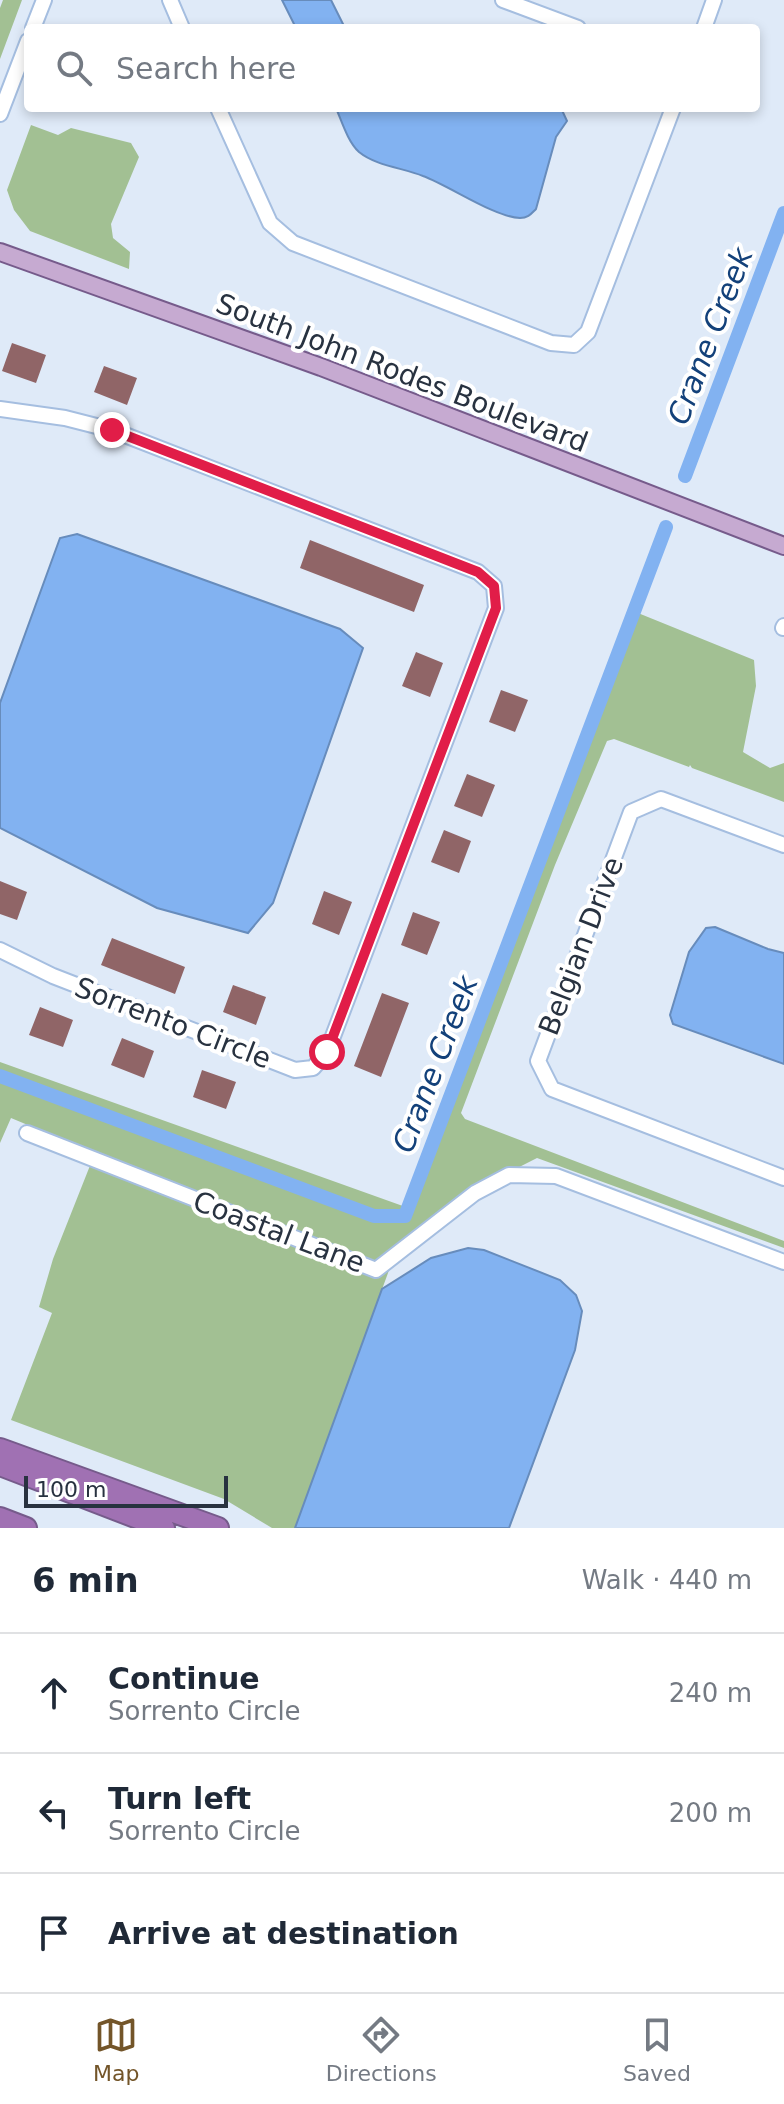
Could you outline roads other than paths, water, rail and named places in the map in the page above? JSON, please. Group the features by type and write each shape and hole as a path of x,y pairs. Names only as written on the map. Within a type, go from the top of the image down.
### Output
{"highway":[{"path":"0,1449 218,1528"},
{"path":"0,1465 164,1528"},
{"path":"0,1520 15,1528"},
{"path":"0,1520 26,1528"}],"main road":[{"name":"South John Rodes Boulevard","path":"0,252 321,367 784,546"}],"street":[{"path":"35,24 44,0"},
{"path":"170,0 180,24"},
{"path":"503,0 567,24"},
{"path":"705,24 714,0"},
{"path":"0,114 24,51"},
{"path":"220,112 270,223 293,243 551,343 574,345 588,332 671,112"},
{"name":"Sorrento Circle","path":"0,409 65,418 112,430 478,572 494,586 496,608 327,1052 313,1068 295,1070 53,976 0,950"},
{"name":"Belgian Drive","path":"784,845 661,799 631,812 538,1061 552,1089 784,1178"},
{"name":"Coastal Lane","path":"27,1133 376,1270 475,1193 509,1175 556,1176 784,1262"}],"water":[{"path":"282,0 331,0 343,24 294,24"},
{"path":"338,112 563,112 567,121 556,137 536,209 520,218 498,212 423,176 366,157 346,132"},
{"path":"77,534 340,629 363,648 273,903 248,933 157,908 0,828 0,703 60,538"},
{"path":"715,927 784,953 784,1064 673,1024 670,1015 689,952 706,928"},
{"path":"468,1248 484,1250 560,1280 576,1295 582,1311 575,1350 509,1528 295,1528 382,1289 431,1258"}],"waterway":[{"name":"Crane Creek","path":"685,476 784,213"},
{"name":"Crane Creek","path":"0,1076 374,1216 405,1216 666,527"}]}
